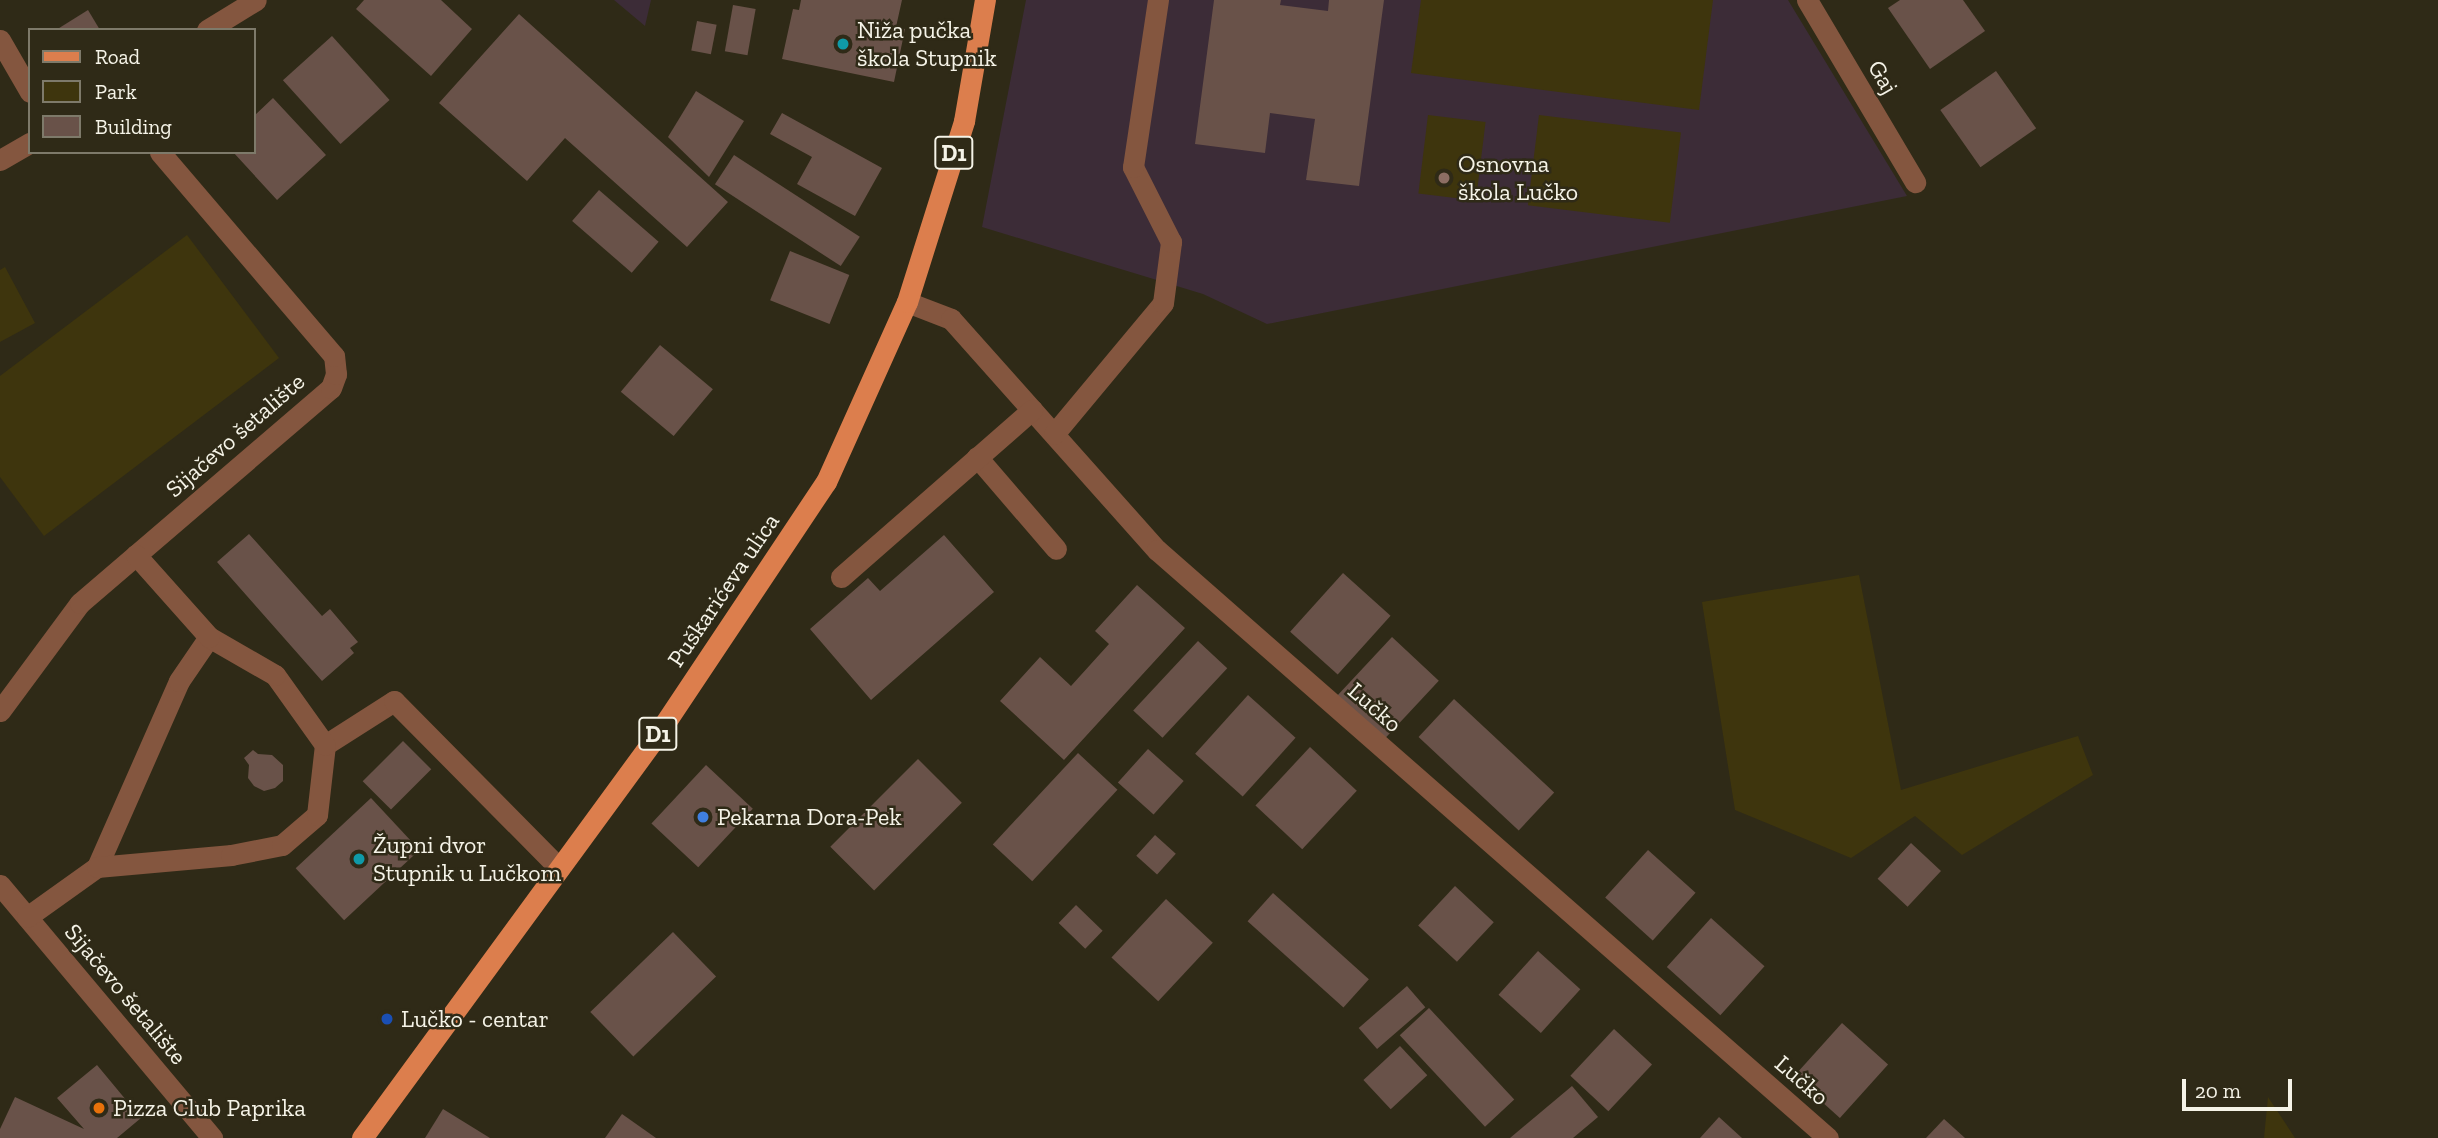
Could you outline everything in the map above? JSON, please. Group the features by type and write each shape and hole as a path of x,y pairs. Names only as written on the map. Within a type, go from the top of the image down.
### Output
{"main road":[{"name":"Puškarićeva ulica","path":"362,1138 657,735 826,482 907,302 964,121 985,0"}],"street":[{"path":"210,28 256,0"},
{"path":"1054,434 1163,303 1171,242 1133,167 1158,0"},
{"name":"Gaj","path":"1807,0 1915,182"},
{"path":"0,40 28,89"},
{"path":"0,160 28,144"},
{"name":"Sijačevo šetalište","path":"0,711 80,603 331,388 336,373 334,356 327,347 162,154"},
{"name":"Lučko","path":"907,302 951,319 1157,550 1828,1138"},
{"path":"841,577 1032,410"},
{"path":"977,457 1056,548"},
{"path":"27,917 97,867 232,855 282,845 317,815 326,746 275,675 209,637 136,555"},
{"path":"97,867 179,681 209,637"},
{"path":"326,746 394,701 559,868"},
{"name":"Sijačevo šetalište","path":"0,885 212,1138"}],"shaded area":[{"path":"614,0 651,0 645,26"},
{"name":"Osnovna škola Lučko","path":"1026,0 1788,0 1907,196 1267,324 1203,294 982,227"}],"green space":[{"path":"1421,0 1713,0 1699,110 1411,73"},
{"path":"1428,115 1486,122 1476,200 1418,193"},
{"path":"1539,115 1681,132 1670,223 1528,205"},
{"path":"187,235 279,358 44,536 0,477 0,376"},
{"path":"5,267 35,323 0,342 0,270"},
{"path":"1859,575 1901,790 2078,736 2093,775 1962,855 1915,816 1851,858 1735,810 1702,602"},
{"path":"2268,1097 2295,1138 2264,1138"}],"building":[{"path":"364,0 441,0 472,29 431,76 356,9"},
{"name":"Niža pučka škola Stupnik","path":"801,0 902,0 896,27 905,29 894,82 782,59 793,9 799,10"},
{"path":"1214,0 1281,0 1280,5 1328,11 1329,0 1384,0 1359,186 1306,180 1315,119 1270,113 1265,153 1195,144"},
{"path":"1900,0 1963,0 1985,31 1930,69 1888,8"},
{"path":"733,5 756,9 747,55 725,51"},
{"path":"88,10 99,28 59,28"},
{"path":"519,14 728,202 687,247 565,138 527,181 439,103"},
{"path":"697,21 717,25 711,54 691,50"},
{"path":"332,36 390,100 340,144 283,80"},
{"path":"1996,71 2036,128 1980,167 1940,110"},
{"path":"696,91 744,121 709,177 668,137"},
{"path":"273,98 326,155 277,200 235,154 256,154 256,114"},
{"path":"782,113 882,168 855,216 797,184 812,157 770,134"},
{"path":"734,155 860,237 841,266 715,184"},
{"path":"599,190 659,242 632,273 572,221"},
{"path":"790,251 849,275 829,324 770,300"},
{"path":"660,345 713,389 674,436 621,392"},
{"path":"249,534 322,616 330,609 358,642 350,648 354,653 322,681 217,562"},
{"path":"944,535 994,592 871,700 810,629 868,578 880,591"},
{"path":"1343,573 1391,616 1338,675 1290,632"},
{"path":"1137,585 1185,628 1064,760 1000,701 1040,657 1071,686 1109,644 1095,631"},
{"path":"1392,637 1439,681 1384,739 1337,696"},
{"path":"1198,641 1227,668 1162,738 1133,710"},
{"path":"1248,695 1296,738 1243,797 1195,754"},
{"path":"1454,699 1554,792 1519,830 1419,737"},
{"path":"403,741 431,769 391,810 363,781"},
{"path":"1310,747 1357,791 1302,849 1255,806"},
{"path":"1148,749 1184,781 1154,815 1118,782"},
{"path":"253,750 258,754 272,755 283,765 283,781 275,788 264,791 254,786 248,778 249,765 244,758"},
{"path":"1078,753 1117,790 1032,881 993,844"},
{"path":"918,759 962,803 874,891 830,847"},
{"name":"Pekarna Dora-Pek","path":"706,765 753,809 698,867 651,824"},
{"name":"Župni dvor Stupnik u Lučkom","path":"371,798 419,850 344,920 296,868"},
{"path":"1155,835 1176,854 1157,875 1136,856"},
{"path":"1911,843 1941,871 1908,907 1878,879"},
{"path":"1648,850 1696,893 1653,940 1605,898"},
{"path":"1455,886 1494,922 1457,962 1418,925"},
{"path":"1273,893 1369,979 1343,1008 1248,921"},
{"path":"1166,899 1213,943 1158,1001 1111,958"},
{"path":"1076,905 1103,931 1085,949 1059,923"},
{"path":"1711,918 1765,966 1720,1015 1667,967"},
{"path":"673,932 716,977 633,1056 590,1012"},
{"path":"1538,951 1580,989 1541,1033 1499,995"},
{"path":"1407,986 1425,1007 1377,1049 1359,1028"},
{"path":"1429,1008 1514,1099 1485,1127 1400,1035"},
{"path":"1842,1023 1888,1064 1840,1118 1794,1077"},
{"path":"1614,1029 1652,1064 1608,1111 1570,1076"},
{"path":"1400,1046 1427,1075 1391,1109 1363,1080"},
{"name":"Pizza Club Paprika","path":"97,1065 141,1118 117,1138 0,1138 0,1129 15,1097 84,1129 57,1098"},
{"path":"1572,1086 1598,1117 1573,1138 1510,1138"},
{"path":"443,1109 490,1138 425,1138"},
{"path":"622,1114 656,1138 605,1138"},
{"path":"1719,1117 1742,1138 1700,1138"},
{"path":"1944,1119 1965,1138 1926,1138"}],"place":[{"name":"Niža pučka škola Stupnik","path":"843,44"},
{"name":"Osnovna škola Lučko","path":"1444,178"},
{"name":"Pekarna Dora-Pek","path":"703,817"},
{"name":"Župni dvor Stupnik u Lučkom","path":"359,859"},
{"name":"Lučko - centar","path":"387,1019"},
{"name":"Pizza Club Paprika","path":"99,1108"}]}
